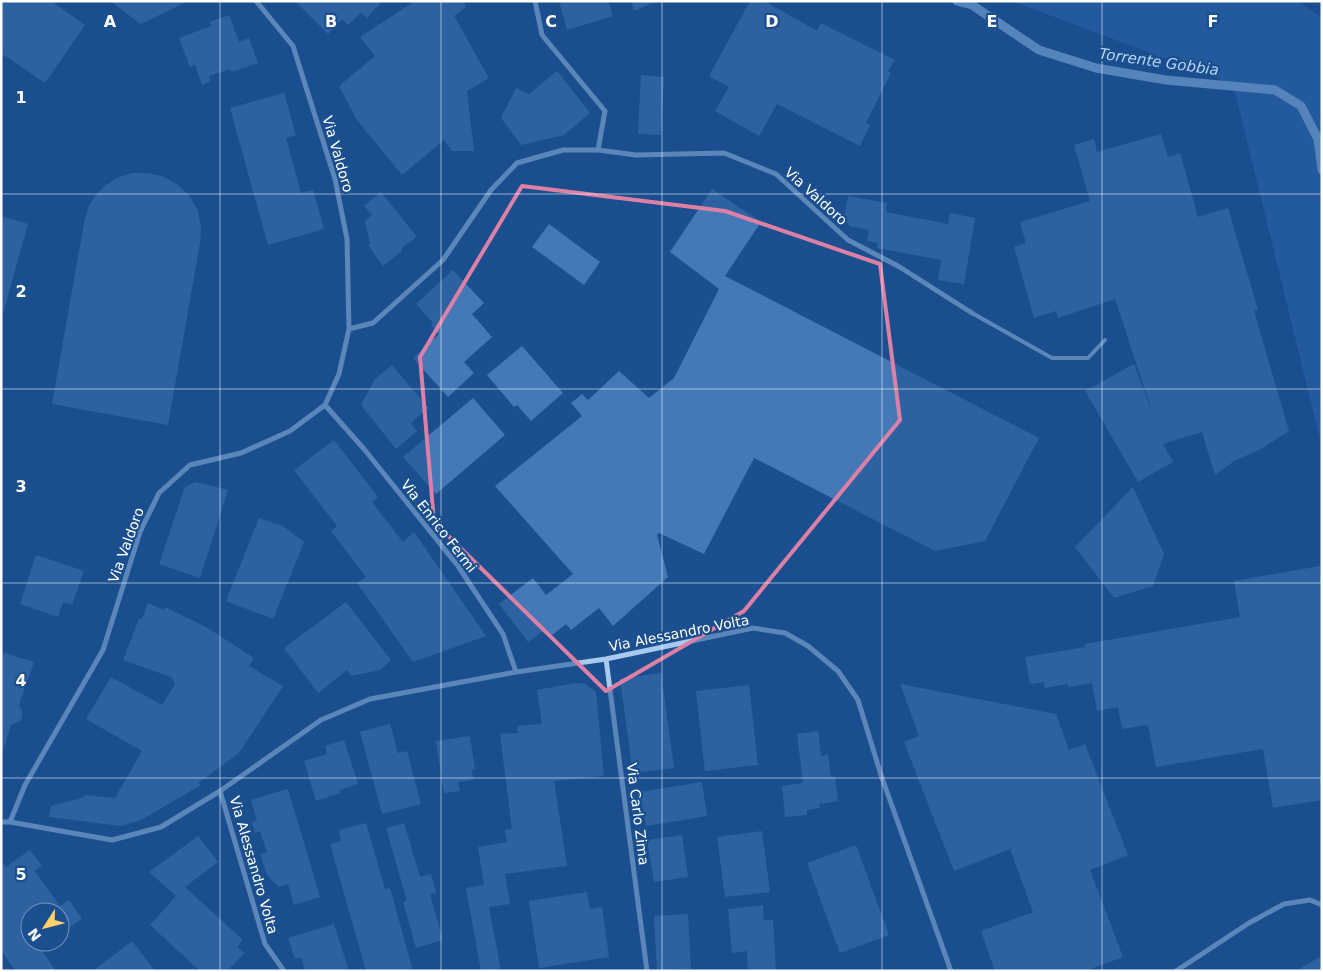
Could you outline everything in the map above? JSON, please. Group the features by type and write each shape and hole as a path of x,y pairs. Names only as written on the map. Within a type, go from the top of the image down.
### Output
{"street":[{"name":"Via Valdoro","path":"10,822 25,784 102,650 140,532 159,493 190,465 241,454 290,431 325,405 339,374 349,329 347,239 335,179 293,46 256,1"},
{"path":"535,1 542,35 605,111 598,150"},
{"name":"Via Valdoro","path":"349,329 373,323 443,260 492,190 517,162 563,150 598,150 636,156 724,153 776,174 848,240 898,266 972,313"},
{"name":"Via Enrico Fermi","path":"325,405 364,449 458,566 504,634 516,672"},
{"name":"Via Alessandro Volta","path":"1,822 112,840 160,827 220,791 321,720 370,699 516,672 606,659 752,628 785,633 808,646 838,671 858,700 881,775 951,971"},
{"name":"Via Carlo Zima","path":"606,659 647,971"},
{"name":"Via Alessandro Volta","path":"220,791 265,944 284,971"},
{"path":"1176,971 1249,923 1284,904 1310,900 1322,906"}],"lane":[{"path":"972,313 1052,358 1088,358 1105,340"}],"highlighted area":[{"path":"522,186 725,211 880,264 900,420 744,611 606,691 434,522 420,357"}],"shaded area":[{"path":"1012,1 1298,1 1322,18 1322,447 1233,84"}],"building":[{"path":"1,1 51,1 85,25 45,83 4,55 1,59"},
{"path":"110,1 188,1 141,24"},
{"path":"295,1 382,1 367,18 361,12 348,25 342,19 328,34"},
{"path":"415,1 463,1 466,7 454,16 489,78 467,91 474,151 452,151 444,140 402,175 357,120 339,86 375,56 360,37"},
{"path":"559,1 608,1 613,16 567,30"},
{"path":"631,1 657,1 634,11"},
{"path":"750,1 764,1 817,31 821,23 895,60 888,71 891,73 866,123 870,125 860,146 777,104 759,136 715,111 729,87 709,76"},
{"path":"229,15 239,42 249,38 258,63 231,72 230,69 209,76 211,81 202,85 195,65 190,67 179,38 211,26 209,22"},
{"path":"557,71 590,113 564,135 521,145 501,118 516,88 529,94"},
{"path":"641,75 664,77 661,135 638,134"},
{"path":"284,93 296,135 286,138 301,193 313,190 324,229 268,245 230,108"},
{"path":"1161,134 1168,157 1180,153 1198,217 1228,208 1258,310 1254,311 1289,431 1261,449 1234,461 1215,475 1202,432 1163,444 1173,462 1138,482 1085,391 1134,364 1153,414 1115,299 1058,318 1056,311 1034,318 1014,247 1026,243 1020,222 1090,201 1074,145 1094,139 1097,152"},
{"path":"133,173 148,173 164,177 178,185 190,197 198,211 201,227 200,243 168,425 52,404 88,208 95,196 106,185 119,177"},
{"path":"712,189 761,222 725,276 1039,438 985,541 935,551 754,458 704,554 659,533 657,535 668,577 613,626 599,608 571,630 566,624 551,636 546,629 528,642 499,604 533,578 546,595 573,574 495,486 582,416 571,403 582,394 588,400 619,371 649,398 674,378 719,289 670,252"},
{"path":"381,192 417,237 383,266 368,245 370,243 365,221 372,215 364,206"},
{"path":"848,196 887,203 886,212 948,224 950,213 975,218 964,284 938,280 941,260 877,248 878,243 867,241 869,230 850,226 844,219"},
{"path":"1,216 28,224 2,317 1,317"},
{"path":"549,224 600,262 584,285 532,247"},
{"path":"453,270 484,303 472,314 492,337 464,362 474,373 448,397 413,358 439,334 431,325 433,323 416,304"},
{"path":"522,346 563,393 531,421 517,405 514,407 487,375"},
{"path":"392,365 428,408 411,423 417,431 396,449 361,405 375,379"},
{"path":"473,398 505,435 436,494 403,457"},
{"path":"334,440 378,497 372,502 403,542 414,532 486,636 413,662 357,583 366,577 331,531 337,526 294,470"},
{"path":"196,482 228,490 200,578 159,564 185,487"},
{"path":"1133,487 1164,554 1153,586 1114,598 1075,547"},
{"path":"259,518 283,526 304,542 273,619 226,601"},
{"path":"36,555 84,571 72,605 63,602 58,617 20,604"},
{"path":"1320,566 1322,570 1322,800 1273,808 1263,749 1156,767 1148,725 1122,729 1118,707 1097,711 1092,683 1068,687 1068,684 1045,688 1044,682 1030,684 1025,657 1085,647 1085,644 1240,617 1234,581"},
{"path":"346,602 391,660 380,670 351,676 347,670 318,693 284,648"},
{"path":"148,603 164,610 165,607 206,627 254,658 249,666 283,686 239,753 198,783 201,785 141,820 121,826 49,817 51,806 86,795 115,798 142,751 86,719 111,677 162,705 175,684 171,677 123,660 139,619 142,619"},
{"path":"1,652 34,662 19,705 22,717 20,721 11,725 2,753"},
{"path":"661,673 674,768 633,773 620,679"},
{"path":"575,683 585,684 596,692 604,776 554,781 567,866 505,874 510,904 489,907 501,971 481,971 466,888 484,885 478,847 507,842 505,830 512,829 500,734 518,733 517,726 542,724 537,690"},
{"path":"900,684 1056,714 1069,750 1085,744 1128,855 1090,870 1123,957 1085,971 995,971 981,931 1033,912 1010,849 954,871 904,742 919,736"},
{"path":"749,685 758,765 705,771 696,691"},
{"path":"390,724 398,753 407,751 421,804 382,814 360,732"},
{"path":"818,731 821,756 828,755 831,777 835,777 838,801 819,804 820,808 807,810 807,815 785,817 782,786 803,783 797,734"},
{"path":"470,736 475,769 472,770 473,780 458,782 460,791 444,793 436,741"},
{"path":"344,740 358,784 339,790 340,793 316,801 304,761 327,754 325,746"},
{"path":"702,782 707,816 646,826 640,792"},
{"path":"288,789 320,897 294,905 288,884 279,887 267,875 260,854 267,852 260,831 255,833 252,822 257,820 251,800"},
{"path":"366,823 385,889 390,888 413,971 366,971 330,844 341,841 339,830"},
{"path":"404,823 420,877 431,874 436,893 430,894 443,940 416,948 403,902 407,901 386,828"},
{"path":"762,831 770,892 725,897 717,837"},
{"path":"682,835 688,877 654,882 647,840"},
{"path":"198,836 218,862 185,887 243,940 237,947 245,953 227,971 200,971 150,925 176,896 149,872"},
{"path":"856,845 889,935 840,953 807,863"},
{"path":"30,850 42,866 35,871 57,902 20,902 20,952 43,952 56,971 16,971 1,951 1,865 4,864 6,867"},
{"path":"587,892 590,909 602,907 609,957 539,968 529,901"},
{"path":"69,900 82,919 70,927 70,902 66,902"},
{"path":"763,905 764,920 773,920 776,971 748,971 747,951 732,953 728,909"},
{"path":"688,914 691,969 657,971 654,916"},
{"path":"334,924 349,971 305,971 301,957 295,959 288,938"},
{"path":"132,941 155,971 93,971"},
{"path":"1322,956 1322,971 1295,971"}],"waterway":[{"name":"Torrente Gobbia","path":"957,1 972,5 1039,50 1096,68 1166,80 1275,90 1301,106 1318,139 1322,170"}]}
